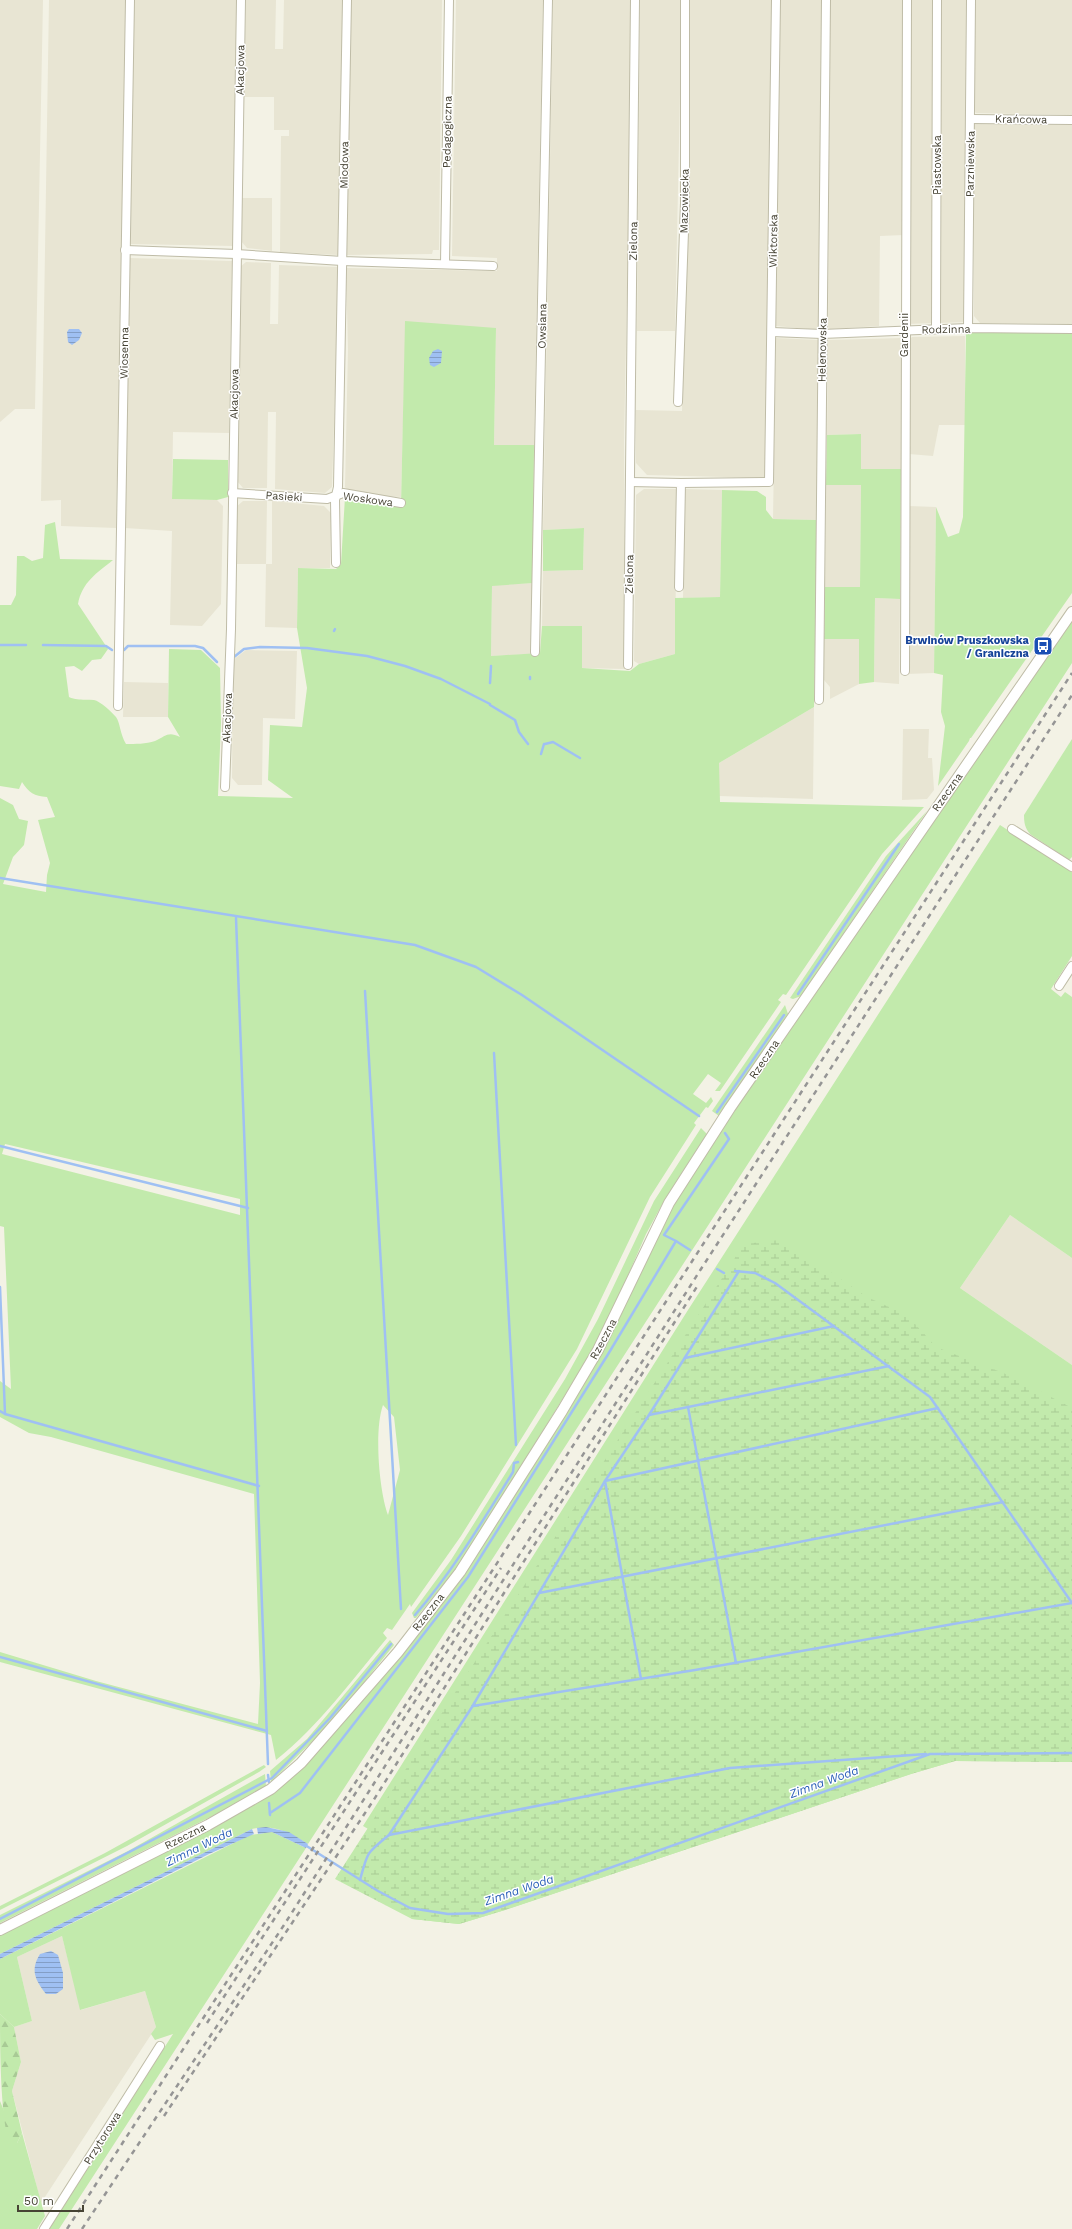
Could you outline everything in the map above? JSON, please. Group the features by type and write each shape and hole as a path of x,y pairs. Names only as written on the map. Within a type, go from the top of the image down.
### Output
{"street":[{"name":"Wiosenna","path":"118,706 130,0"},
{"name":"Akacjowa","path":"225,787 231,629 241,0"},
{"name":"Miodowa","path":"336,563 336,496 338,487 347,0"},
{"name":"Pedagogiczna","path":"445,264 450,0"},
{"name":"Owsiana","path":"535,652 548,0"},
{"name":"Zielona","path":"628,665 635,0"},
{"name":"Mazowiecka","path":"678,402 685,203 686,0"},
{"name":"Wiktorska","path":"681,483 769,482 776,0"},
{"name":"Helenowska","path":"819,700 826,0"},
{"name":"Gardenii","path":"905,671 904,330 907,0"},
{"name":"Piastowska","path":"936,329 937,0"},
{"name":"Parzniewska","path":"968,328 971,0"},
{"name":"Krańcowa","path":"971,119 1072,120"},
{"path":"125,250 236,254 342,261 493,266"},
{"name":"Rodzinna","path":"772,332 822,334 968,328 1072,328"},
{"path":"630,482 681,483 679,587"},
{"name":"Pasieki","path":"232,493 327,499 336,496"},
{"name":"Woskowa","path":"336,496 344,494 401,503"},
{"name":"Rzeczna","path":"0,1930 202,1828 271,1789 311,1752 398,1652 460,1572 590,1364 613,1322 669,1203 743,1090 1072,612"},
{"path":"1012,829 1072,867"},
{"path":"1059,986 1072,966"},
{"name":"Przytorowa","path":"44,2229 160,2046"}],"shaded area":[{"path":"0,0 43,0 35,409 15,409 0,422"},
{"path":"49,0 126,0 116,528 61,526 61,500 41,501"},
{"path":"134,0 238,0 233,246 130,244"},
{"path":"246,0 276,0 275,49 283,49 284,0 343,0 338,255 280,252 281,136 289,136 289,130 274,130 274,97 244,97"},
{"path":"351,0 442,0 439,250 433,250 432,254 346,255"},
{"path":"456,0 543,0 534,445 494,445 496,328 405,350 401,497 351,494 345,487 348,349 346,268 497,271 497,258 452,256"},
{"path":"553,0 633,0 624,441 625,669 582,668 582,626 542,626 543,571 583,570 584,528 543,530"},
{"path":"640,0 682,0 675,331 637,331"},
{"path":"689,0 772,0 766,478 647,475 636,463 636,410 682,411"},
{"path":"780,0 823,0 819,330 776,326"},
{"path":"830,0 905,0 904,235 880,236 879,326 830,329 828,327"},
{"path":"910,0 935,0 933,323 908,324"},
{"path":"940,0 966,0 965,322 940,323"},
{"path":"975,0 1072,0 1072,115 976,113 974,111"},
{"path":"974,124 1072,125 1072,324 980,323 974,316"},
{"path":"242,198 272,198 272,251 247,248 241,241"},
{"path":"130,258 232,261 229,433 173,432 172,499 217,500 223,506 221,604 202,626 170,625 172,531 125,528"},
{"path":"246,262 271,263 270,324 278,324 279,265 339,267 332,487 325,493 275,489 276,412 268,412 267,488 243,488 237,481 240,267"},
{"path":"965,336 965,425 939,425 933,456 909,454 908,341 912,337"},
{"path":"776,338 819,340 817,520 773,519"},
{"path":"903,338 901,469 861,469 861,434 827,435 828,340"},
{"path":"826,485 861,485 860,588 825,587"},
{"path":"644,489 677,489 675,654 639,664 634,661 636,495"},
{"path":"685,489 722,490 720,597 683,598"},
{"path":"243,501 267,501 266,564 235,564 236,507"},
{"path":"272,501 324,506 331,513 330,568 298,568 297,628 265,627 266,564 272,564"},
{"path":"909,506 936,507 934,673 907,674"},
{"path":"533,583 532,654 491,656 492,585"},
{"path":"875,598 900,599 899,684 874,682"},
{"path":"824,639 859,639 859,684 830,699 830,687 824,680"},
{"path":"246,650 297,651 295,719 263,718 262,785 238,785 232,778 233,660"},
{"path":"124,682 168,683 168,717 123,717"},
{"path":"814,707 813,799 719,796 719,763"},
{"path":"903,729 929,729 928,758 932,758 934,790 927,799 902,800"},
{"path":"1010,1215 1072,1258 1072,1365 960,1288"},
{"path":"62,1936 81,2010 145,1991 156,2027 41,2203 12,2091 21,2062 14,2027 32,2021 17,1957"}],"green space":[{"path":"405,321 496,328 494,445 534,445 533,583 492,586 491,656 540,653 542,626 582,626 582,668 630,671 639,664 675,654 675,598 720,597 722,490 757,491 766,497 766,510 773,519 817,520 814,707 719,763 720,802 924,807 882,854 786,995 783,994 778,1000 781,1002 720,1091 715,1091 721,1083 708,1074 693,1094 706,1103 711,1097 713,1101 708,1108 706,1107 694,1123 696,1125 650,1197 577,1349 461,1536 411,1607 410,1604 392,1630 387,1628 383,1633 387,1638 348,1686 321,1718 292,1747 276,1760 271,1735 0,1662 0,1652 96,1681 258,1724 260,1683 254,1494 51,1437 29,1433 0,1417 0,1381 11,1389 4,1227 0,1226 0,798 13,805 19,819 28,821 24,845 13,857 3,884 46,892 47,875 50,863 38,820 55,817 47,797 32,793 22,782 19,789 0,786 0,605 11,605 16,595 17,556 24,556 32,561 43,558 45,525 55,522 60,559 113,560 96,574 87,584 80,596 78,604 108,649 101,659 92,660 82,671 74,666 65,667 69,697 94,700 106,707 117,719 126,744 152,742 170,734 180,737 168,717 169,649 201,650 220,668 221,724 218,796 293,798 268,780 270,725 302,727 307,688 297,628 298,568 336,569 341,564 345,497 385,505 401,505","holes":["5,1144 240,1199 240,1215 2,1154","383,1405 394,1417 400,1470 388,1515 382,1491 378,1444 380,1416"]},
{"path":"1072,331 1072,593 938,786 945,726 941,712 943,675 934,673 936,507 948,537 959,533 963,517 966,332"},
{"path":"861,434 861,469 901,469 900,599 875,598 874,682 859,684 859,639 824,639 825,587 860,587 861,485 826,485 827,435"},
{"path":"173,459 228,460 228,497 217,500 172,499"},
{"path":"584,528 583,570 543,571 543,530"},
{"path":"1072,619 1072,663 308,1844 282,1830 268,1828 252,1829 0,1954 0,1934 217,1825 267,1797 304,1766 344,1722 448,1594 504,1511 675,1201 716,1138"},
{"path":"1072,739 1072,857 1069,860 1030,834 1025,825 1024,815"},
{"path":"927,811 801,996 793,999 790,998 886,856"},
{"path":"1000,825 1072,872 1072,956 1051,989 1061,997 1065,992 1072,997 1072,1258 1010,1215 960,1288 1072,1365 1072,1762 955,1761 911,1774 505,1910 459,1924 412,1919 375,1833 363,1826 688,1310"},
{"path":"785,1005 788,1014 719,1116 712,1111"},
{"path":"701,1128 707,1134 665,1199 646,1234 609,1319 581,1369 474,1543 452,1574 416,1618 414,1618 412,1613 451,1560 565,1379 598,1319 654,1201"},
{"path":"779,1240 794,1252 823,1267 867,1297 907,1315 936,1347 1011,1376 1072,1408 1072,1762 955,1761 911,1774 505,1910 459,1924 412,1919 335,1879 744,1244"},
{"path":"390,1640 394,1645 333,1721 271,1782 270,1771 307,1739"},
{"path":"264,1765 266,1767 259,1772 127,1846 0,1910 0,1906 105,1853"},
{"path":"265,1774 266,1786 238,1803 0,1923 0,1915 128,1851"},
{"path":"272,1832 306,1848 59,2229 48,2229 173,2034 155,2040 151,2034 156,2027 145,1991 80,2010 62,1936 17,1957 32,2021 14,2027 0,2014 0,1959 250,1835"},
{"path":"0,2014 14,2027 21,2062 12,2091 22,2133 17,2143 11,2145 7,2136 3,2103"},
{"path":"0,2101 17,2143 22,2133 45,2216 37,2229 0,2229"}],"water":[{"path":"69,329 79,329 82,333 79,340 72,345 68,342 67,332"},
{"path":"438,349 442,351 441,363 434,367 430,365 429,358 433,351"},
{"path":"266,1827 289,1832 308,1844 306,1848 272,1832 258,1834 257,1828"},
{"path":"252,1829 254,1834 209,1854 0,1959 0,1954"},
{"path":"51,1951 58,1955 63,1973 63,1989 56,1994 46,1994 35,1975 35,1965 40,1954"}],"waterway":[{"path":"0,645 26,645"},
{"path":"43,645 106,646 112,650"},
{"path":"124,650 128,646 195,646 203,648 217,662"},
{"path":"234,657 244,649 260,647 307,648 367,656 405,666 441,679 490,704"},
{"path":"490,683 491,666"},
{"path":"490,705 515,720 519,732 528,744"},
{"path":"545,744 553,742 580,758"},
{"path":"541,754 544,744"},
{"path":"798,994 899,844"},
{"path":"0,878 415,945 476,967 522,995 699,1116"},
{"path":"236,918 268,1764"},
{"path":"365,991 401,1609"},
{"path":"717,1112 784,1015"},
{"path":"494,1053 516,1445"},
{"path":"270,1813 300,1793 468,1577 607,1356 676,1241 664,1235 729,1139 725,1133"},
{"path":"0,1146 248,1208"},
{"path":"676,1241 690,1250"},
{"path":"717,1269 724,1273"},
{"path":"735,1271 755,1273 775,1283 930,1397 1072,1603"},
{"path":"389,1835 472,1707 605,1481 649,1415 739,1271"},
{"path":"0,1287 5,1414"},
{"path":"685,1358 834,1326"},
{"path":"649,1415 889,1366"},
{"path":"688,1407 736,1663"},
{"path":"641,1679 605,1481 938,1408"},
{"path":"0,1411 5,1414 259,1486"},
{"path":"415,1615 467,1546 513,1472 514,1463 518,1462"},
{"path":"539,1593 1003,1502"},
{"path":"473,1706 695,1670 1072,1603"},
{"path":"0,1919 272,1778 330,1718 391,1644"},
{"path":"0,1657 267,1731"},
{"name":"Zimna Woda","path":"305,1845 378,1891 410,1908 448,1914 483,1913 930,1754 1072,1753"},
{"path":"360,1880 369,1854 389,1835 730,1768 926,1754"},
{"path":"268,1775 269,1782"},
{"path":"269,1803 270,1815"}],"railway":[{"path":"67,2229 1072,673"},
{"path":"82,2229 284,1925 701,1269 1072,695"},
{"path":"164,2116 373,1801 698,1285"},
{"path":"207,2023 501,1568"}],"place":[{"name":"Brwinów Pruszkowska / Graniczna","path":"1043,646"}]}
